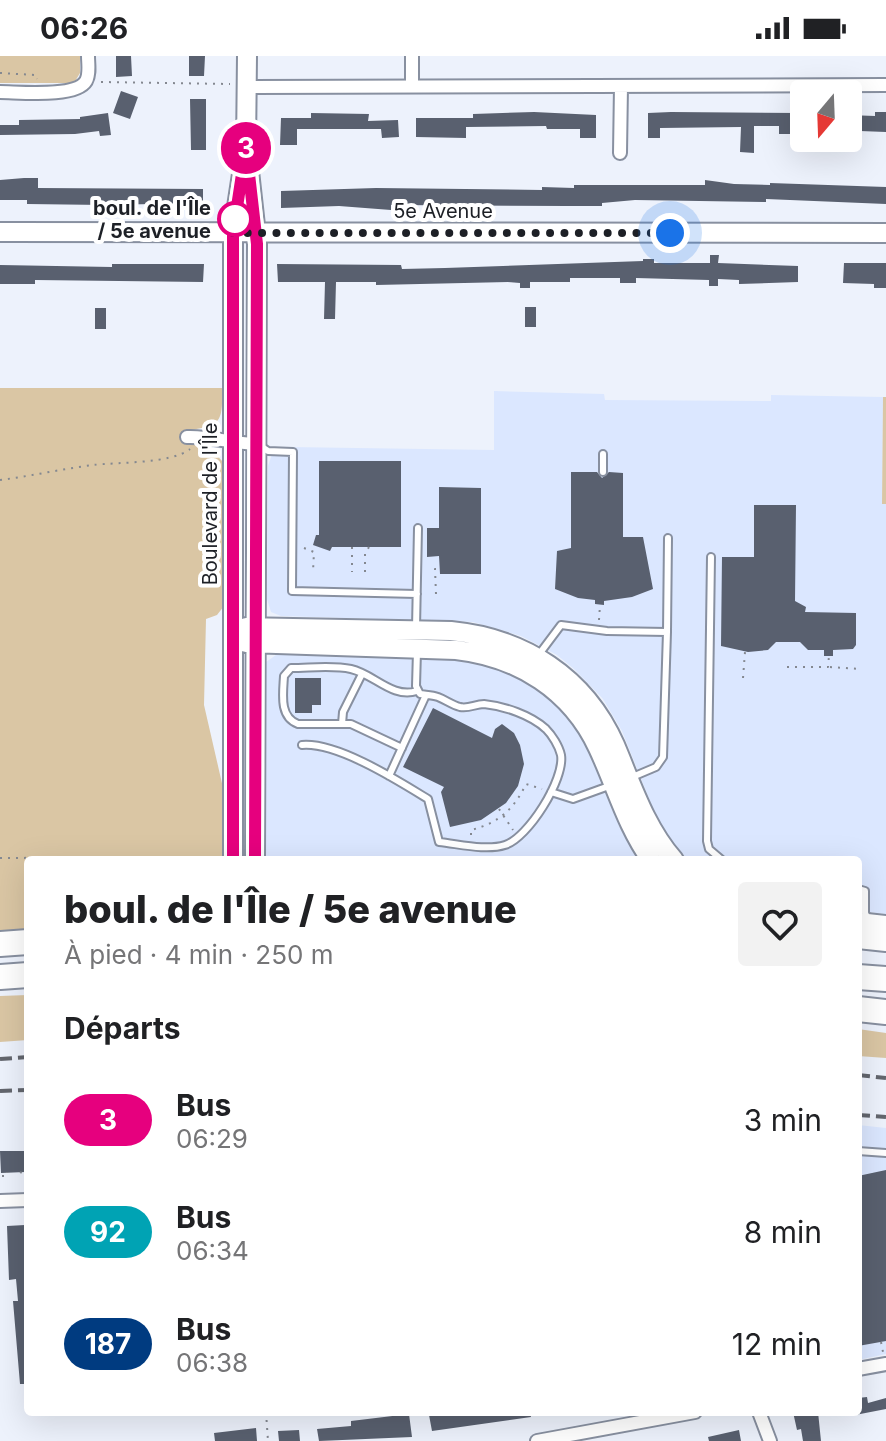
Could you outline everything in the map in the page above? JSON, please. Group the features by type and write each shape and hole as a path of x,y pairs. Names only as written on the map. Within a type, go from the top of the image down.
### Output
{"highway":[{"path":"0,944 24,942"},
{"path":"0,977 24,975"},
{"path":"862,977 886,979"},
{"path":"862,1009 886,1012"}],"street":[{"path":"0,92 72,91 87,78 88,56"},
{"name":"Boulevard de l'Île","path":"247,56 241,86 256,233 255,856"},
{"path":"412,56 412,86"},
{"path":"241,86 886,85"},
{"path":"620,153 621,86"},
{"name":"Boulevard de l'Île","path":"233,856 233,233 246,148"},
{"name":"5e Avenue","path":"0,232 886,233"},
{"path":"190,437 217,437 232,444 258,444"},
{"path":"231,635 416,639 484,636 537,657 574,684 608,730 633,834 648,856"},
{"path":"416,639 488,654 520,666 545,682 580,717 671,856"},
{"path":"0,1201 24,1200"},
{"path":"862,1368 885,1359"},
{"path":"537,1441 673,1416"},
{"path":"761,1416 770,1441"}],"lane":[{"path":"258,444 268,451 293,452 292,591 417,594"},
{"path":"603,454 603,472"},
{"path":"417,691 418,528"},
{"path":"547,791 573,799 656,767 663,757 668,538"},
{"path":"711,557 707,846 718,856"},
{"path":"537,657 561,625 607,631 667,632"},
{"path":"302,745 326,746 389,776 430,802 439,842 493,847 503,846 518,838 559,773 561,755 543,727 507,710 482,704 465,708 417,691 404,693 352,669 291,668 285,672 286,717 298,724 351,724 402,748"},
{"path":"342,724 343,712 362,674"},
{"path":"389,776 426,695"},
{"path":"862,890 865,891 865,913 871,932"},
{"path":"862,1151 886,1153"}],"path":[{"path":"0,73 36,75 38,92"},
{"path":"96,82 241,86"},
{"path":"0,480 166,458 189,450 190,437"},
{"path":"299,546 314,552"},
{"path":"313,571 317,546"},
{"path":"352,547 352,572"},
{"path":"365,572 365,554 369,547"},
{"path":"436,594 435,569 439,569"},
{"path":"600,605 600,611"},
{"path":"743,678 745,652"},
{"path":"828,667 829,656"},
{"path":"787,667 860,669"},
{"path":"471,830 494,822 515,806 526,784 547,791"},
{"path":"499,809 518,838"},
{"path":"0,858 24,858"},
{"path":"2,1176 7,1176 7,1172"},
{"path":"20,1172 24,1174"},
{"path":"881,1342 885,1359"},
{"path":"266,1416 268,1441"}],"shaded area":[{"path":"0,56 80,56 80,73 74,83 0,83"},
{"path":"0,388 222,388 222,409 217,421 213,425 186,431 186,443 208,446 223,462 224,606 217,615 206,619 204,705 224,792 224,856 24,856 24,932 0,934"},
{"path":"494,391 604,394 605,400 771,401 771,395 883,397 886,914 862,911 862,856 685,856 655,814 622,731 603,699 557,655 521,636 473,622 281,616 271,612 267,599 268,466 272,454 288,447 494,450"},
{"path":"883,397 886,397 886,504 882,504"},
{"path":"279,653 462,657 508,670 539,688 562,709 582,736 620,828 637,856 266,856 266,662"},
{"path":"24,995 24,1040 0,1042 0,996"},
{"path":"862,1030 886,1033 886,1058 862,1056"},
{"path":"862,1125 886,1128 886,1354 862,1359"}],"building":[{"path":"116,56 131,56 132,76 116,77"},
{"path":"189,56 205,56 204,76 189,76"},
{"path":"121,91 138,97 130,119 113,113"},
{"path":"190,99 206,99 206,150 191,150"},
{"path":"534,112 596,115 596,138 580,138 580,129 547,129 546,126 466,127 466,138 416,137 416,118 473,118 473,114"},
{"path":"875,112 886,112 886,132 862,131 862,116 875,116"},
{"path":"108,113 111,135 100,136 99,131 0,135 0,125 19,125 19,120 80,119"},
{"path":"311,113 369,114 368,121 398,120 399,137 382,138 381,129 297,129 297,145 280,145 281,118 311,118"},
{"path":"648,113 790,113 790,134 779,134 779,126 754,126 754,153 740,152 741,127 660,128 660,138 648,138"},
{"path":"38,178 38,188 203,189 203,203 27,204 27,200 0,200 0,180"},
{"path":"705,180 734,184 886,187 886,204 766,199 766,202 635,200 602,203 602,206 391,205 391,210 339,206 281,208 281,191 376,188 542,190 542,187 574,188 574,185 705,185"},
{"path":"710,255 719,255 718,263 798,266 798,282 739,284 739,280 718,279 718,286 709,286 709,280 636,278 636,283 620,283 620,278 570,278 570,282 530,282 530,288 520,288 520,283 508,282 376,285 376,282 336,282 335,319 324,319 325,282 278,282 277,264 401,265 402,269 643,259 654,259 654,263 710,263"},
{"path":"844,263 886,263 886,288 874,288 874,284 843,283"},
{"path":"112,264 204,264 203,282 35,280 35,284 0,284 0,265 112,267"},
{"path":"525,307 536,307 536,327 525,327"},
{"path":"95,308 106,308 106,329 95,329"},
{"path":"319,461 401,461 401,547 332,547 330,551 313,545 316,535 319,535"},
{"path":"571,472 597,472 602,478 609,472 623,473 623,537 643,537 653,589 632,597 604,601 604,605 555,589 557,551 571,548"},
{"path":"439,487 481,488 481,574 440,574 439,556 427,557 427,528 439,528"},
{"path":"754,505 796,505 795,601 806,607 805,612 856,613 856,645 853,649 833,650 833,656 824,656 824,650 808,650 800,642 776,642 768,650 748,652 721,646 722,557 754,557"},
{"path":"295,678 321,678 321,705 312,705 312,713 295,713"},
{"path":"433,708 492,738 495,729 502,724 514,733 520,745 524,764 518,786 506,803 481,820 450,827 441,792 444,787 403,767"},
{"path":"0,1151 24,1151 24,1172 1,1173"},
{"path":"886,1170 886,1341 862,1345 862,1175"},
{"path":"24,1225 24,1384 20,1384 13,1301 18,1301 16,1279 9,1280 7,1226"},
{"path":"867,1397 868,1403 886,1398 886,1409 862,1414 862,1398"},
{"path":"409,1416 412,1437 319,1441 317,1429 351,1426 351,1421"},
{"path":"429,1416 531,1417 432,1431"},
{"path":"794,1416 818,1416 821,1441 803,1441 801,1429 797,1430"},
{"path":"256,1428 257,1441 215,1441 214,1433"},
{"path":"299,1430 300,1441 279,1441 278,1431"},
{"path":"739,1430 741,1441 709,1441 708,1437"}],"railway":[{"path":"0,1059 24,1057"},
{"path":"862,1075 886,1078"},
{"path":"0,1091 24,1090"},
{"path":"862,1115 886,1117"}],"bus line":[{"name":"3","path":"233,856 233,233 246,148 257,244 255,856"}],"place":[{"name":"boul. de l'Île / 5e avenue","path":"235,219"}],"route":[{"path":"235,219 233,233 670,233"}]}
